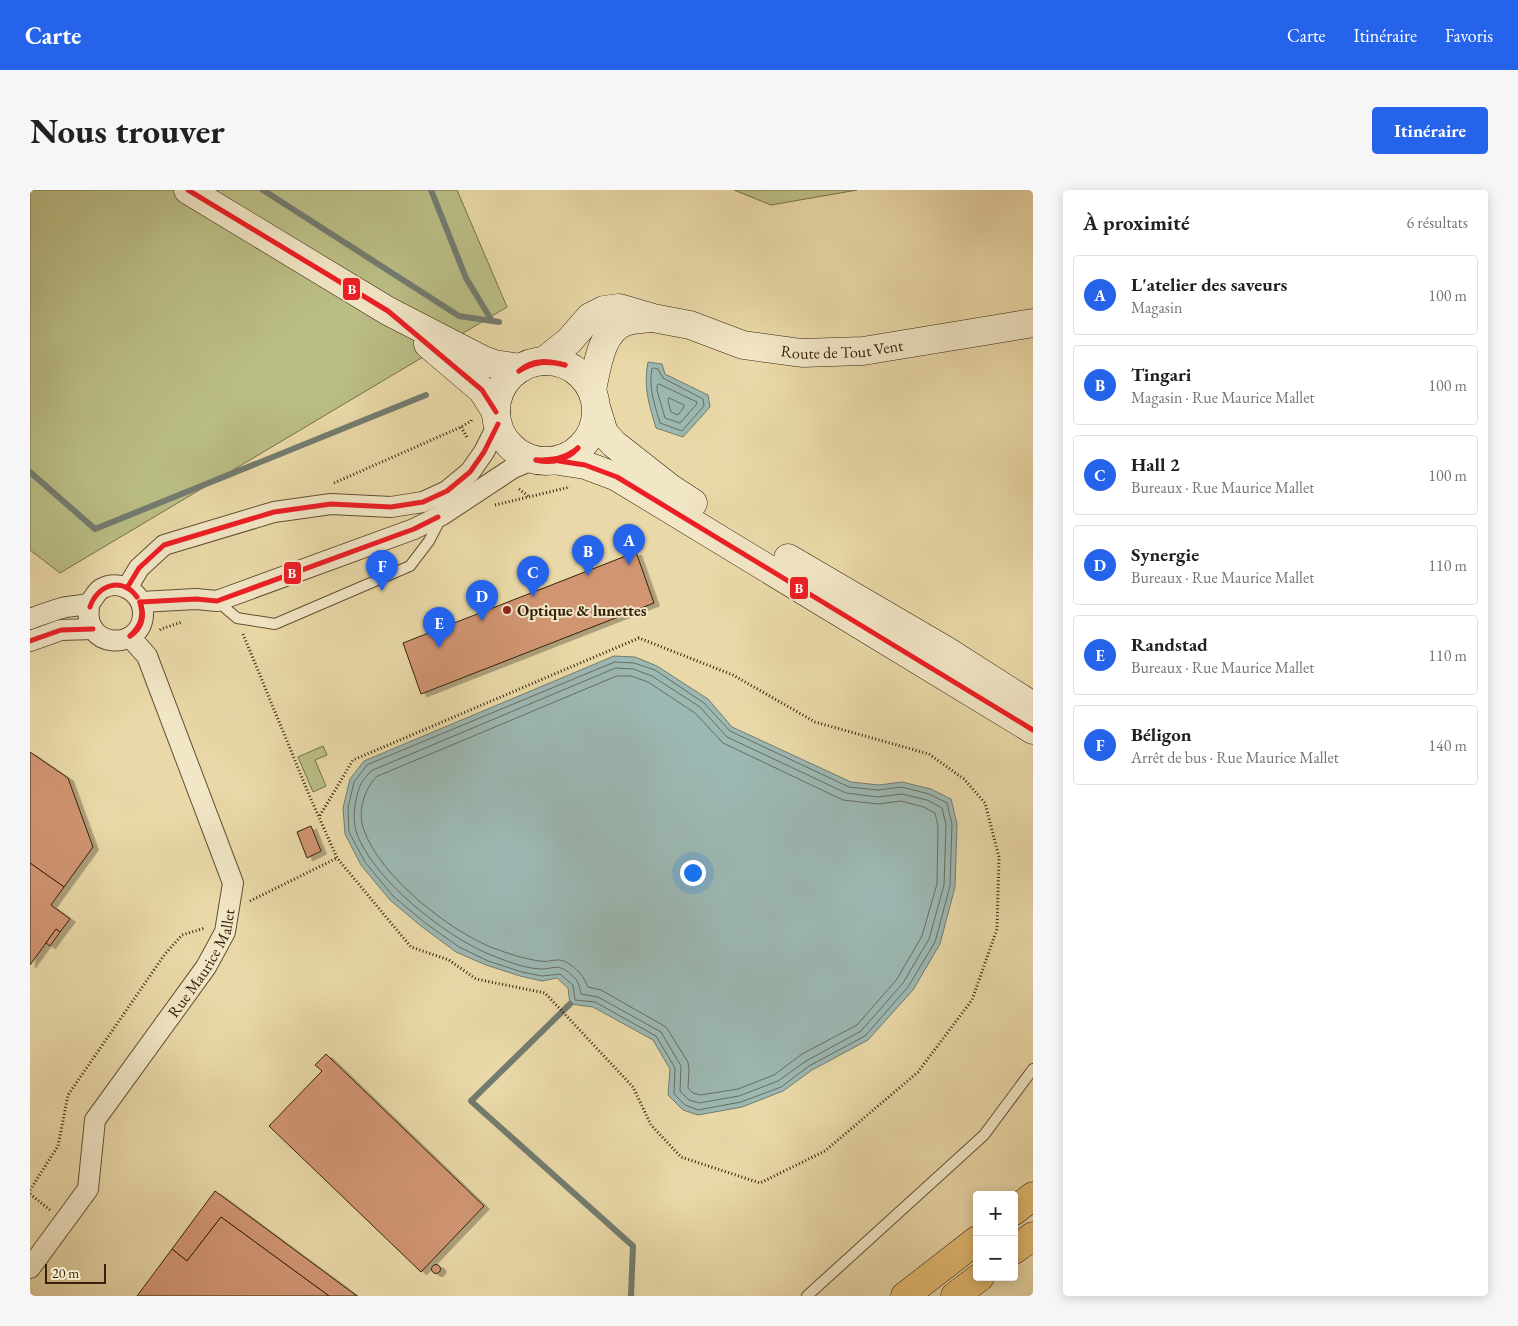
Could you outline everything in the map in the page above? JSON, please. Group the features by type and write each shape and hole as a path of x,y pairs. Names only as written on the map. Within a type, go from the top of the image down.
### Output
{"highway":[{"path":"1018,1208 1033,1196"},
{"path":"1018,1247 1033,1236"},
{"path":"904,1296 973,1243"},
{"path":"955,1296 975,1281"}],"main road":[{"path":"188,190 388,311 483,360 494,364 559,362 572,368 584,377 594,400 604,433 670,488 948,651 1033,706"},
{"path":"489,416 503,386 511,376 570,342 590,317 604,310 619,308 653,318"},
{"path":"388,311 482,390 489,416 505,440 517,452 532,460 545,462 559,460 574,453 586,442 594,427 594,400 600,352 609,333 626,321 653,318"},
{"name":"Route de Tout Vent","path":"653,318 690,325 743,345 802,353 863,351 1033,323"},
{"path":"559,460 584,465 617,477 1033,730"}],"street":[{"path":"127,588 139,568 164,544 274,512 331,504 391,507 423,502 447,491 470,472 484,452 489,416"},
{"path":"141,602 196,599 217,602 414,529 442,515 512,468 532,460"},
{"path":"119,585 138,596 141,602 143,610 140,625 130,637 122,640 106,639 98,635 88,620 90,602 101,589 119,585"},
{"path":"30,619 61,608 90,602"},
{"path":"30,641 61,630 93,629"},
{"name":"Rue Maurice Mallet","path":"30,1268 88,1190 95,1120 206,967 225,932 229,911 233,884 147,656 130,637"}],"lane":[{"path":"217,602 237,618 275,624 410,566 429,541 442,515"},
{"path":"807,1296 984,1135 1033,1069"}],"path":[{"path":"325,487 461,427 471,420 489,416"},
{"path":"237,618 319,817 337,858 411,947 449,960 476,979 546,993 632,1087 652,1125 681,1157 760,1184 825,1151 918,1072 972,1000 997,929 999,857 985,803 964,779 929,754 815,722 733,675 639,638 353,760 319,817"},
{"path":"30,1190 58,1146 68,1095 165,954 182,935 209,927 229,911 337,858"}],"green space":[{"path":"30,190 457,190 507,307 60,573 30,550"},
{"path":"734,190 857,190 771,205"},
{"path":"323,746 327,755 315,760 326,786 313,792 298,757"}],"water":[{"path":"648,362 662,364 665,374 708,395 710,407 683,437 656,428 646,388"},
{"path":"614,656 635,657 657,666 708,699 732,727 851,782 879,785 902,782 931,789 951,799 957,824 955,887 940,944 913,990 868,1040 812,1070 783,1091 742,1107 698,1115 683,1110 668,1095 670,1069 653,1040 593,1007 570,1004 568,988 557,978 542,981 520,976 486,965 456,952 390,900 361,865 345,834 343,808 350,779 364,761"}],"building":[{"path":"636,552 654,603 421,694 403,643"},
{"path":"30,752 68,778 93,847 64,887 30,863"},
{"path":"311,826 321,851 307,858 297,832"},
{"path":"30,863 64,887 51,905 70,919 60,932 56,929 30,965"},
{"path":"56,929 60,932 50,946 46,943"},
{"path":"326,1054 484,1206 421,1272 269,1126 322,1071 315,1065"},
{"path":"215,1191 357,1296 329,1296 221,1217 187,1261 172,1249"},
{"path":"221,1217 329,1296 137,1296 172,1249 187,1261"},
{"path":"436,1265 440,1269 436,1273 432,1269"}],"waterway":[{"path":"263,190 459,316 499,322"},
{"path":"431,190 466,278 492,321"},
{"path":"30,472 95,529 426,395"},
{"path":"570,1004 471,1101 633,1246 631,1296"}],"transit line":[{"name":"B","path":"188,190 388,311 482,390 496,412"},
{"name":"B","path":"519,371 529,364 540,362 565,365"},
{"name":"B","path":"519,371 530,365 541,363 565,365"},
{"name":"B","path":"127,588 139,568 164,545 274,512 331,504 391,507 423,502 447,491 470,472 484,452 498,424"},
{"name":"B","path":"536,460 558,458 568,455 578,448"},
{"name":"B","path":"536,460 547,462 559,460 569,456 578,448"},
{"name":"B","path":"559,461 585,465 617,477 1033,730"},
{"name":"B","path":"141,602 196,599 217,601 414,529 438,517"},
{"name":"B","path":"90,607 98,593 110,586 124,587 131,590 137,597"},
{"name":"B","path":"130,636 141,621 140,602"},
{"name":"B","path":"130,636 138,629 142,621 140,602"},
{"name":"B","path":"30,641 61,630 93,629"}],"place":[{"name":"L'atelier des saveurs","path":"629,565"},
{"name":"Tingari","path":"588,576"},
{"name":"Béligon","path":"382,591"},
{"name":"Hall 2","path":"533,597"},
{"name":"Optique & lunettes","path":"507,610"},
{"name":"Synergie","path":"482,621"},
{"name":"Randstad","path":"439,648"}]}
